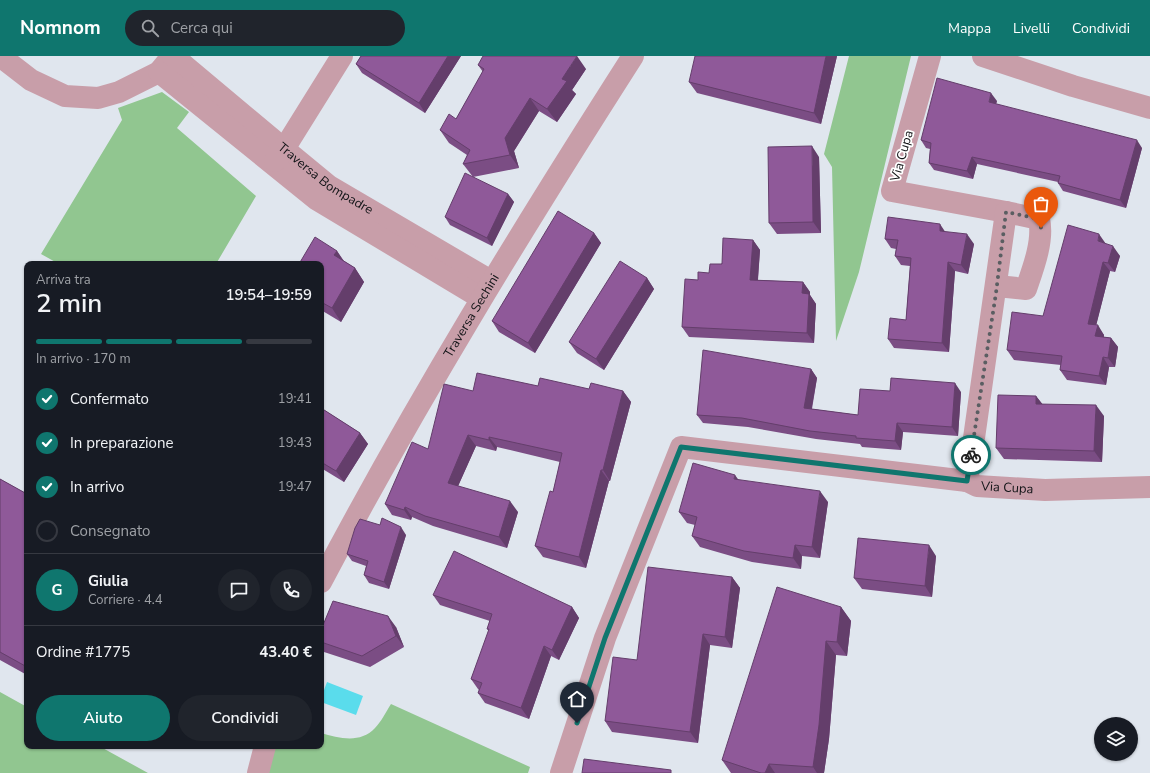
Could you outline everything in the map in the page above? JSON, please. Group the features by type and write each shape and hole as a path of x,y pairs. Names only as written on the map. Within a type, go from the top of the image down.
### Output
{"street":[{"name":"Traversa Bompadre","path":"0,56 31,80 64,96 98,98 119,92 168,61 278,156 316,199 486,289"},
{"path":"278,156 342,56"},
{"name":"Traversa Sechini","path":"324,576 361,507 486,289 633,56"},
{"name":"Via Cupa","path":"930,56 892,191 1039,219 1041,228 1034,267 1026,289 997,286"},
{"path":"983,56 1073,86 1150,108"},
{"name":"Via Cupa","path":"1006,212 997,286 967,481 977,486 1045,490 1150,487"},
{"path":"561,773 605,638 681,447 967,481"},
{"path":"258,773 264,749"}],"green space":[{"path":"849,56 911,56 859,272 836,341 832,167 824,154"},
{"path":"162,92 189,112 177,128 256,196 218,261 54,261 41,254 122,120 118,108"},
{"path":"0,692 24,705 24,749 104,749 148,773 0,773"},
{"path":"391,704 530,767 528,773 265,773 270,749 324,749 324,734 342,738 356,738 369,733 381,720"}],"water":[{"path":"327,682 363,696 356,715 324,703 324,690"}],"building":[{"path":"361,56 448,56 419,103 356,64"},
{"path":"483,56 577,56 562,79 567,81 547,109 530,98 505,138 510,155 463,164 470,150 440,130 449,114 456,119 484,69 478,65"},
{"path":"695,56 826,56 814,113 689,82"},
{"path":"937,78 991,93 989,102 1137,140 1120,200 1058,183 1060,176 972,157 967,171 929,163 931,143 921,140"},
{"path":"812,146 813,222 769,223 768,147"},
{"path":"465,173 508,194 487,238 445,217"},
{"path":"558,211 594,233 528,343 492,321"},
{"path":"888,217 940,224 940,231 967,234 961,265 948,262 942,343 888,339 890,318 906,320 911,258 895,256 898,240 885,239"},
{"path":"1068,225 1099,234 1098,241 1113,246 1108,263 1103,262 1088,324 1098,325 1095,336 1111,338 1108,358 1103,357 1099,376 1060,370 1062,356 1007,350 1012,312 1043,316"},
{"path":"315,237 337,251 334,255 355,268 332,308 324,304 324,261 301,261"},
{"path":"723,238 753,240 750,280 803,282 802,293 809,294 807,333 682,327 685,279 698,280 698,272 709,273 710,264 722,264"},
{"path":"620,261 647,278 596,359 569,342"},
{"path":"703,350 811,369 804,408 858,415 860,389 890,391 891,378 955,383 952,427 897,423 895,441 856,438 856,436 810,431 742,418 697,415"},
{"path":"477,373 538,386 540,378 589,389 591,383 623,391 579,557 535,546 550,491 553,492 562,453 489,437 489,440 468,435 448,483 510,501 499,537 425,516 405,507 404,510 385,504 412,442 428,449 444,384 473,391"},
{"path":"998,395 1036,396 1036,404 1096,405 1094,451 996,448"},
{"path":"324,410 360,433 336,471 324,464"},
{"path":"693,463 735,475 734,479 820,491 812,547 795,545 793,558 744,551 692,536 697,517 679,512"},
{"path":"0,479 24,492 24,665 0,652"},
{"path":"382,518 401,527 384,582 364,575 368,561 347,554 355,528 360,519 380,525"},
{"path":"858,538 929,545 925,586 854,578"},
{"path":"454,551 572,607 552,650 544,646 521,708 478,693 482,683 471,679 489,629 487,629 492,614 433,595"},
{"path":"648,567 732,577 725,637 703,634 690,732 605,721 613,657 637,660"},
{"path":"777,587 841,607 837,642 826,641 819,725 813,767 769,764 765,773 761,773 722,760"},
{"path":"333,601 388,616 396,636 362,656 324,643 324,623"},
{"path":"584,759 671,770 671,773 582,773"}],"way so far":[{"path":"971,455 996,293 1006,212 1039,219 1041,228"}],"route":[{"path":"577,723 605,638 681,447 967,481 971,455"}]}
